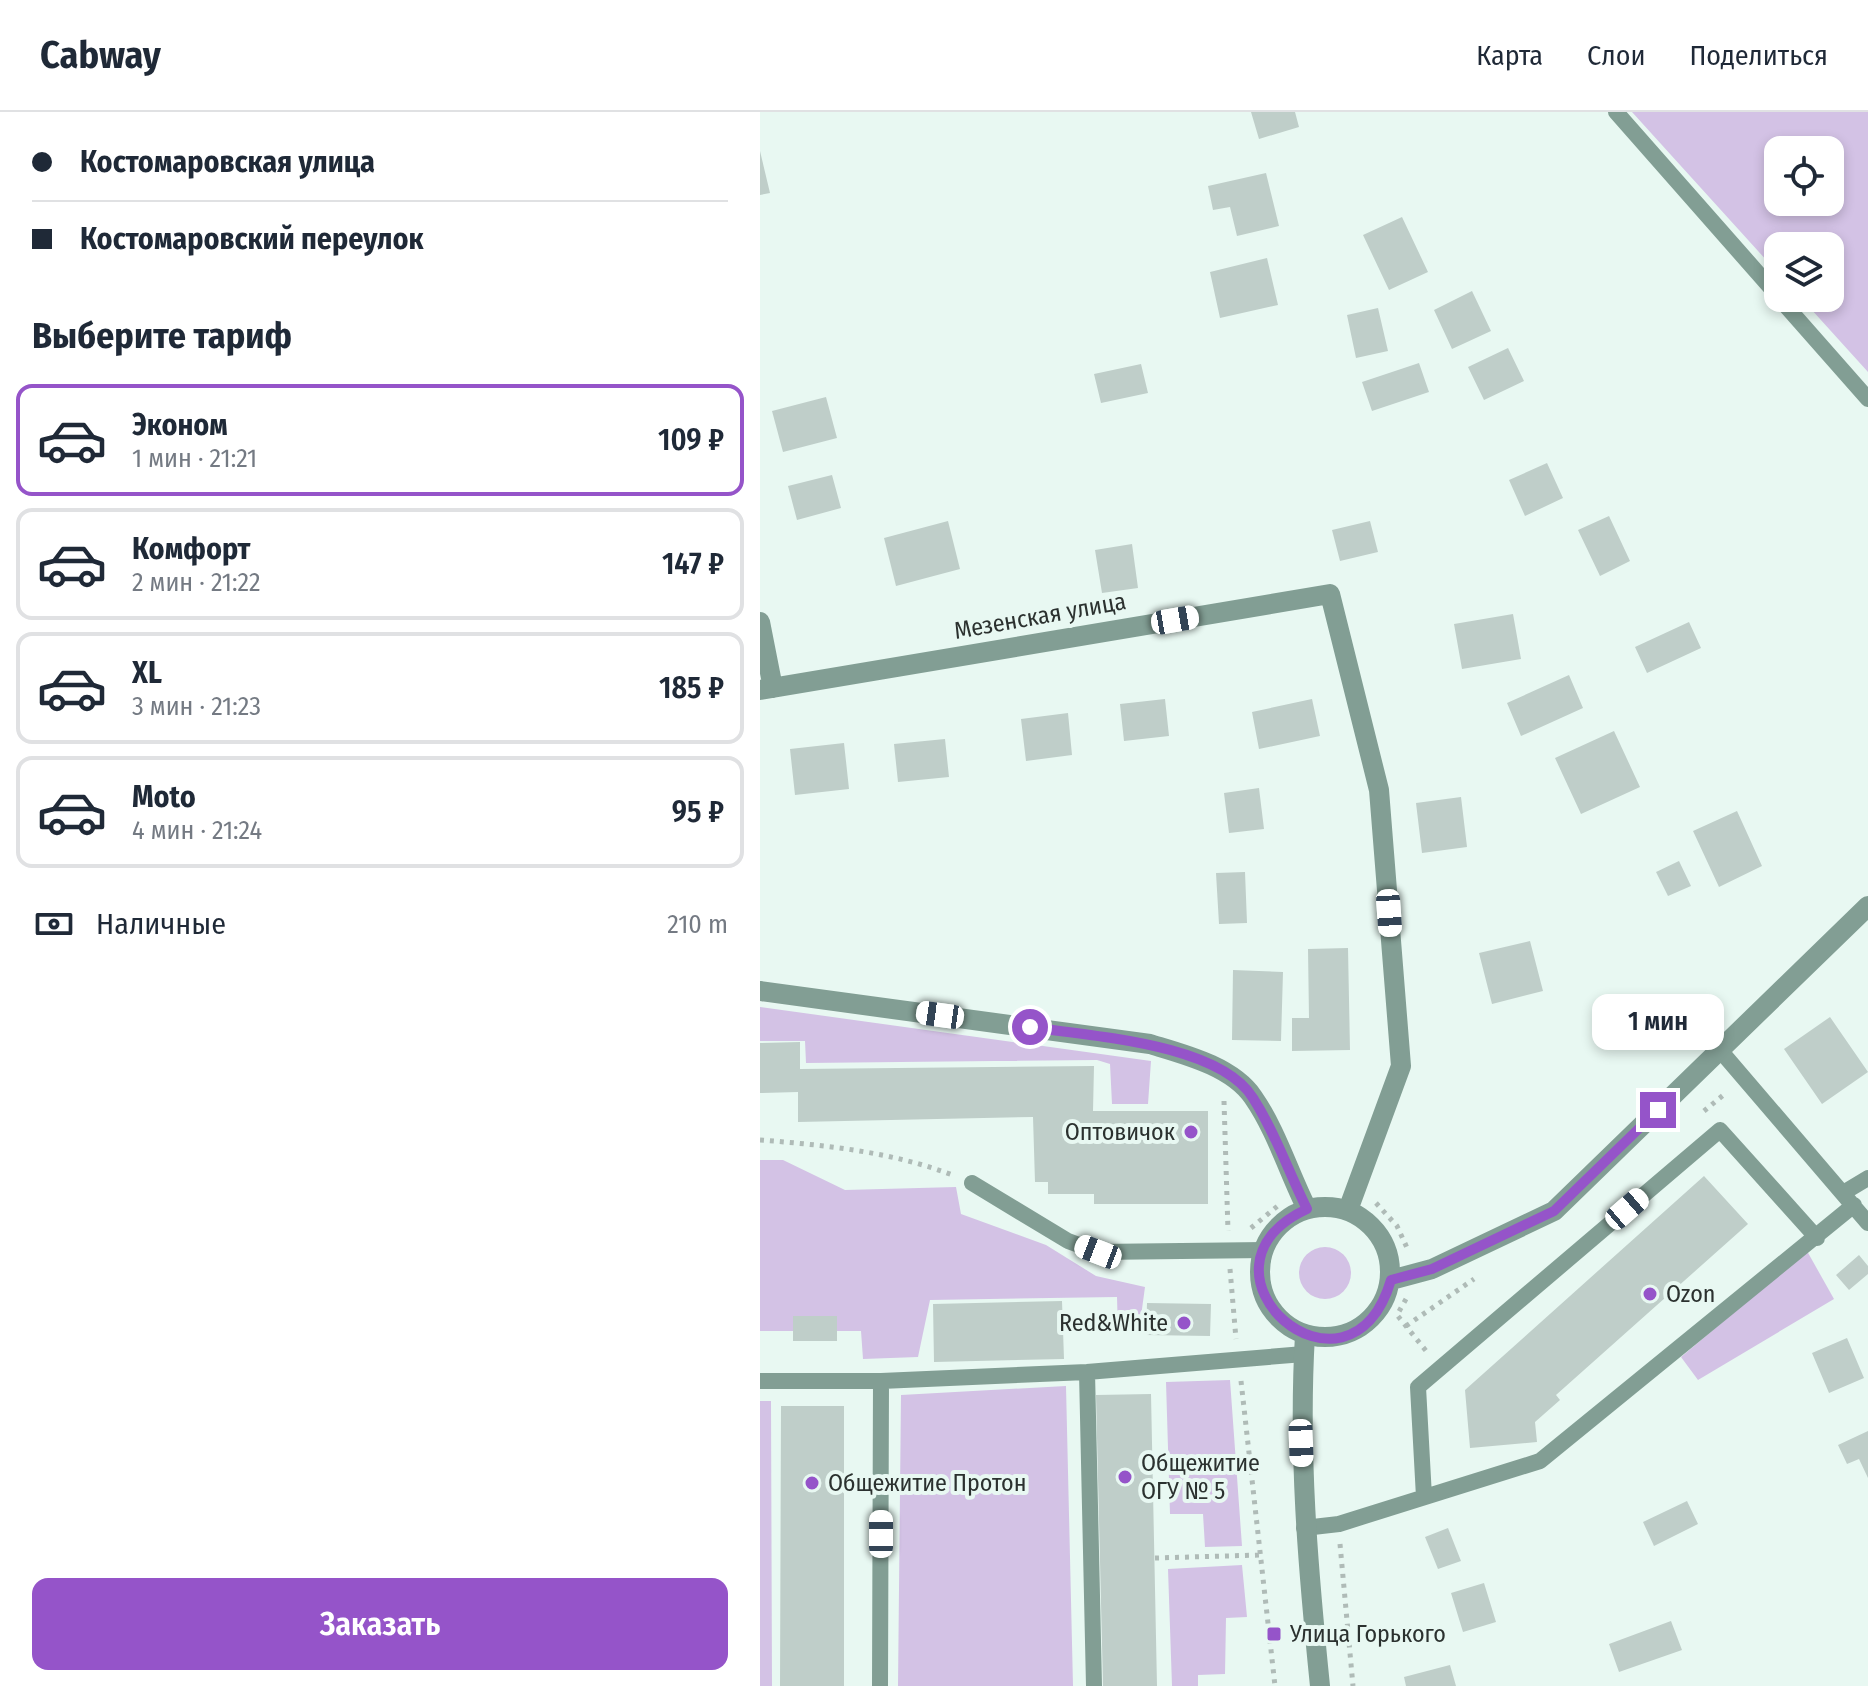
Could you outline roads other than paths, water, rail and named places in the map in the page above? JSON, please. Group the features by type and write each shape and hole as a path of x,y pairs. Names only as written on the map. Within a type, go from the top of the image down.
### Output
{"street":[{"name":"Мезенская улица","path":"766,689 1330,594 1379,790 1401,1066 1351,1201"},
{"path":"760,622 766,689"},
{"path":"1391,1280 1432,1269 1554,1211 1868,906"},
{"path":"760,991 1150,1044 1190,1055 1223,1072 1252,1095 1303,1202"},
{"path":"1303,1202 1328,1206 1351,1201 1382,1237 1390,1258 1391,1280 1375,1315 1361,1327 1304,1344"},
{"path":"1303,1202 1278,1227 1260,1263 1261,1285 1269,1306 1304,1344 1301,1415 1304,1528 1320,1686"}],"lane":[{"path":"1616,112 1764,280"},
{"path":"1792,312 1868,399"},
{"path":"1719,1049 1868,1223"},
{"path":"1424,1497 1418,1387 1720,1130 1817,1238"},
{"path":"1304,1528 1339,1524 1540,1461 1817,1238 1868,1178"},
{"path":"972,1183 1068,1241 1098,1252 1265,1250"},
{"path":"760,1381 881,1381 1087,1372 1304,1344"},
{"path":"1087,1372 1094,1686"},
{"path":"880,1686 881,1381"}],"place":[{"name":"Оптовичок","path":"1191,1132"},
{"name":"Ozon","path":"1650,1294"},
{"name":"Red&White","path":"1184,1323"},
{"name":"Общежитие ОГУ № 5","path":"1125,1477"},
{"name":"Общежитие Протон","path":"812,1483"},
{"name":"Улица Горького","path":"1274,1634"}]}
